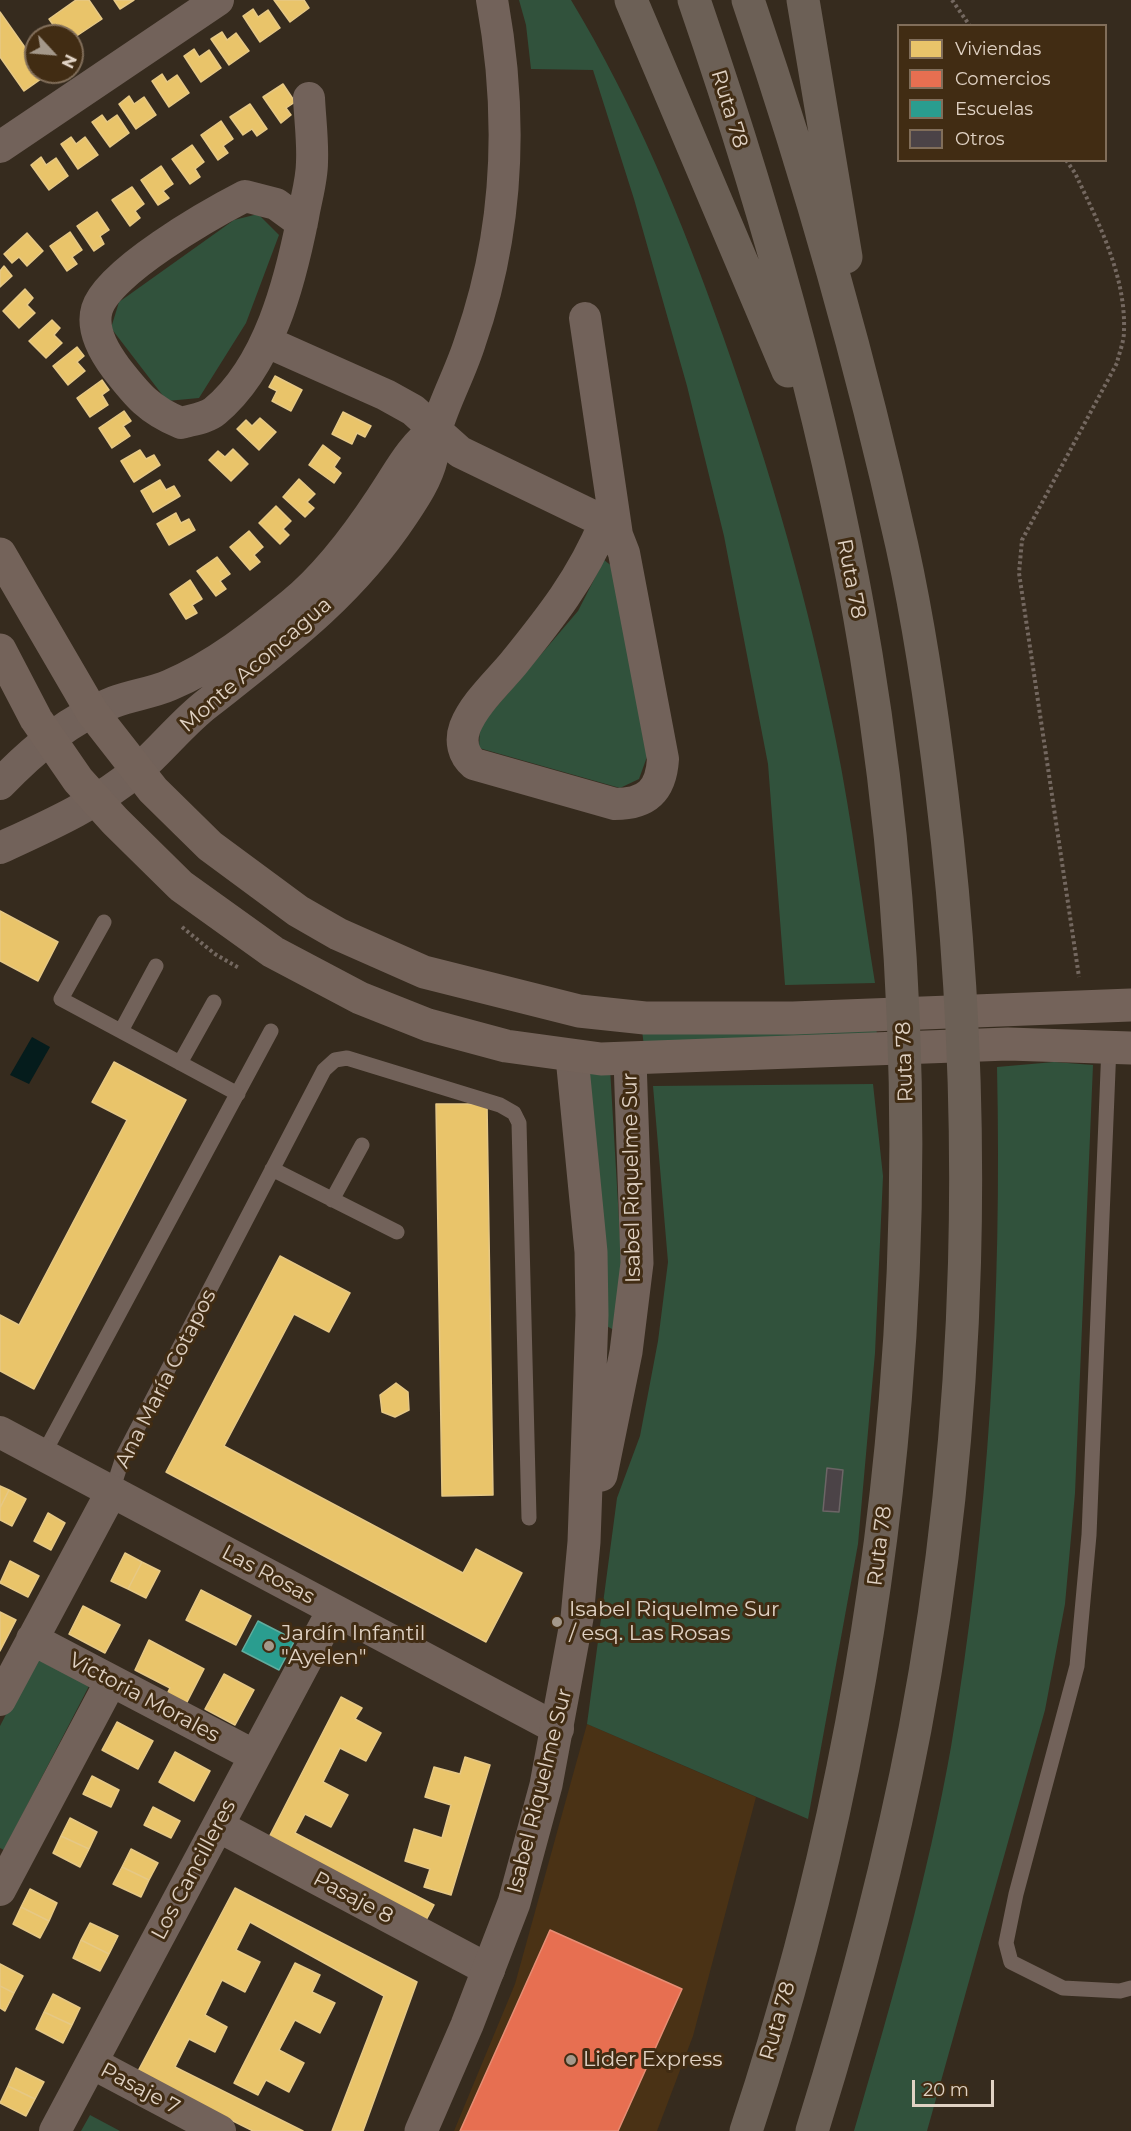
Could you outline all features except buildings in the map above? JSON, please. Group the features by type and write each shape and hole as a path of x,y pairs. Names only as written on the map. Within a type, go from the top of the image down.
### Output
{"highway":[{"path":"631,0 730,239 824,453"},
{"name":"Ruta 78","path":"694,0 772,248 824,453 865,652 891,843 905,1038 906,1235 896,1399 885,1510 871,1613 852,1717 813,1897 746,2131"},
{"path":"748,0 825,246 858,363 903,549 939,774 954,910 962,1019 965,1226 956,1414 939,1576 915,1728 866,1945 812,2131"},
{"path":"803,0 847,261 858,363"}],"main road":[{"path":"0,554 92,712 136,772 210,846 298,911 338,934 424,972 610,1017 684,1020 793,1018 1058,1006 1131,1005"},
{"path":"0,650 49,738 95,800 181,886 243,932 305,970 370,1002 428,1025 478,1040 572,1057 630,1060 798,1051 1059,1044 1120,1047"},
{"path":"579,1011 630,1060"}],"street":[{"path":"2,141 218,0"},
{"name":"Monte Aconcagua","path":"0,848 95,800 136,772 192,716 305,627 367,562 402,517 426,478 433,456 436,429 471,340 491,262 504,188 505,93 492,0"},
{"path":"302,223 276,204 245,196 206,216 168,240 115,285 97,308 95,328 110,361 136,395 156,413 181,423 214,412 239,384 267,342 290,277 302,223 312,164 309,98"},
{"path":"585,318 611,528 624,553 663,759 662,775 653,791 635,804 615,804 474,764 466,757 463,742 465,728 471,716 560,606 611,528"},
{"path":"267,342 386,395 413,410 460,452 611,528"},
{"name":"Monte Aconcagua","path":"0,784 49,738 92,712 114,702 170,685 197,672 228,652 294,602 352,540 408,456 436,429"},
{"name":"Isabel Riquelme Sur","path":"421,2131 489,1970 514,1903 533,1839 558,1729 577,1618 584,1542 592,1315 591,1252 572,1057"},
{"name":"Isabel Riquelme Sur","path":"584,1542 600,1481 634,1302 636,1226 630,1060"},
{"name":"Las Rosas","path":"0,1432 558,1729"},
{"name":"Ana María Cotapos","path":"0,1700 112,1491"},
{"name":"Los Cancilleres","path":"56,2131 333,1610"},
{"name":"Victoria Morales","path":"32,1639 255,1756"},
{"path":"4,1871 111,1681"},
{"name":"Pasaje 8","path":"218,1827 489,1970"},
{"name":"Pasaje 7","path":"92,2063 220,2131"}],"lane":[{"path":"104,922 61,999 238,1094"},
{"path":"120,1031 156,966"},
{"path":"180,1063 214,1002"},
{"path":"43,1455 271,1031"},
{"path":"1120,1047 1089,1534 1077,1666 1016,1894 1006,1943 1011,1962 1064,1988 1120,1991 1131,1988"},
{"name":"Ana María Cotapos","path":"112,1491 124,1454 324,1070 334,1060 347,1058 500,1105 514,1113 519,1123 529,1518"},
{"path":"332,1200 362,1145"},
{"path":"272,1169 397,1232"}],"path":[{"path":"952,0 969,24"},
{"path":"1068,162 1075,172 1112,255 1121,297 1124,332 1117,363 1022,540 1019,573 1080,983"}],"shaded area":[{"path":"587,1724 756,1797 693,2036 657,2131 454,2131 515,1984"}],"green space":[{"path":"519,0 571,0 616,81 656,164 707,293 772,486 814,638 842,771 875,983 785,985 768,764 724,536 687,386 634,199 593,70 531,69 526,25"},
{"path":"258,214 279,235 246,323 199,398 167,401 111,328 119,302 234,220"},
{"path":"604,560 617,570 648,754 639,779 620,788 479,748 480,726 578,611"},
{"path":"876,1025 877,1036 644,1047 642,1030"},
{"path":"1054,1062 1093,1065 1075,1493 1065,1604 1045,1710 927,2131 854,2131 920,1892 942,1796 964,1663 984,1493 995,1323 997,1067"},
{"path":"610,1068 622,1271 614,1330 595,1320 583,1069"},
{"path":"873,1084 883,1176 875,1353 858,1544 808,1819 587,1724 617,1498 640,1436 658,1341 668,1262 653,1086"},
{"path":"35,1658 89,1686 4,1850 0,1848 0,1726"},
{"path":"90,2115 120,2131 81,2131"}],"water":[{"path":"32,1037 50,1047 29,1084 10,1075"}],"place":[{"name":"Isabel Riquelme Sur / esq. Las Rosas","path":"557,1622"},
{"name":"Jardín Infantil \"Ayelen\"","path":"269,1646"},
{"name":"Lider Express","path":"571,2060"}]}
